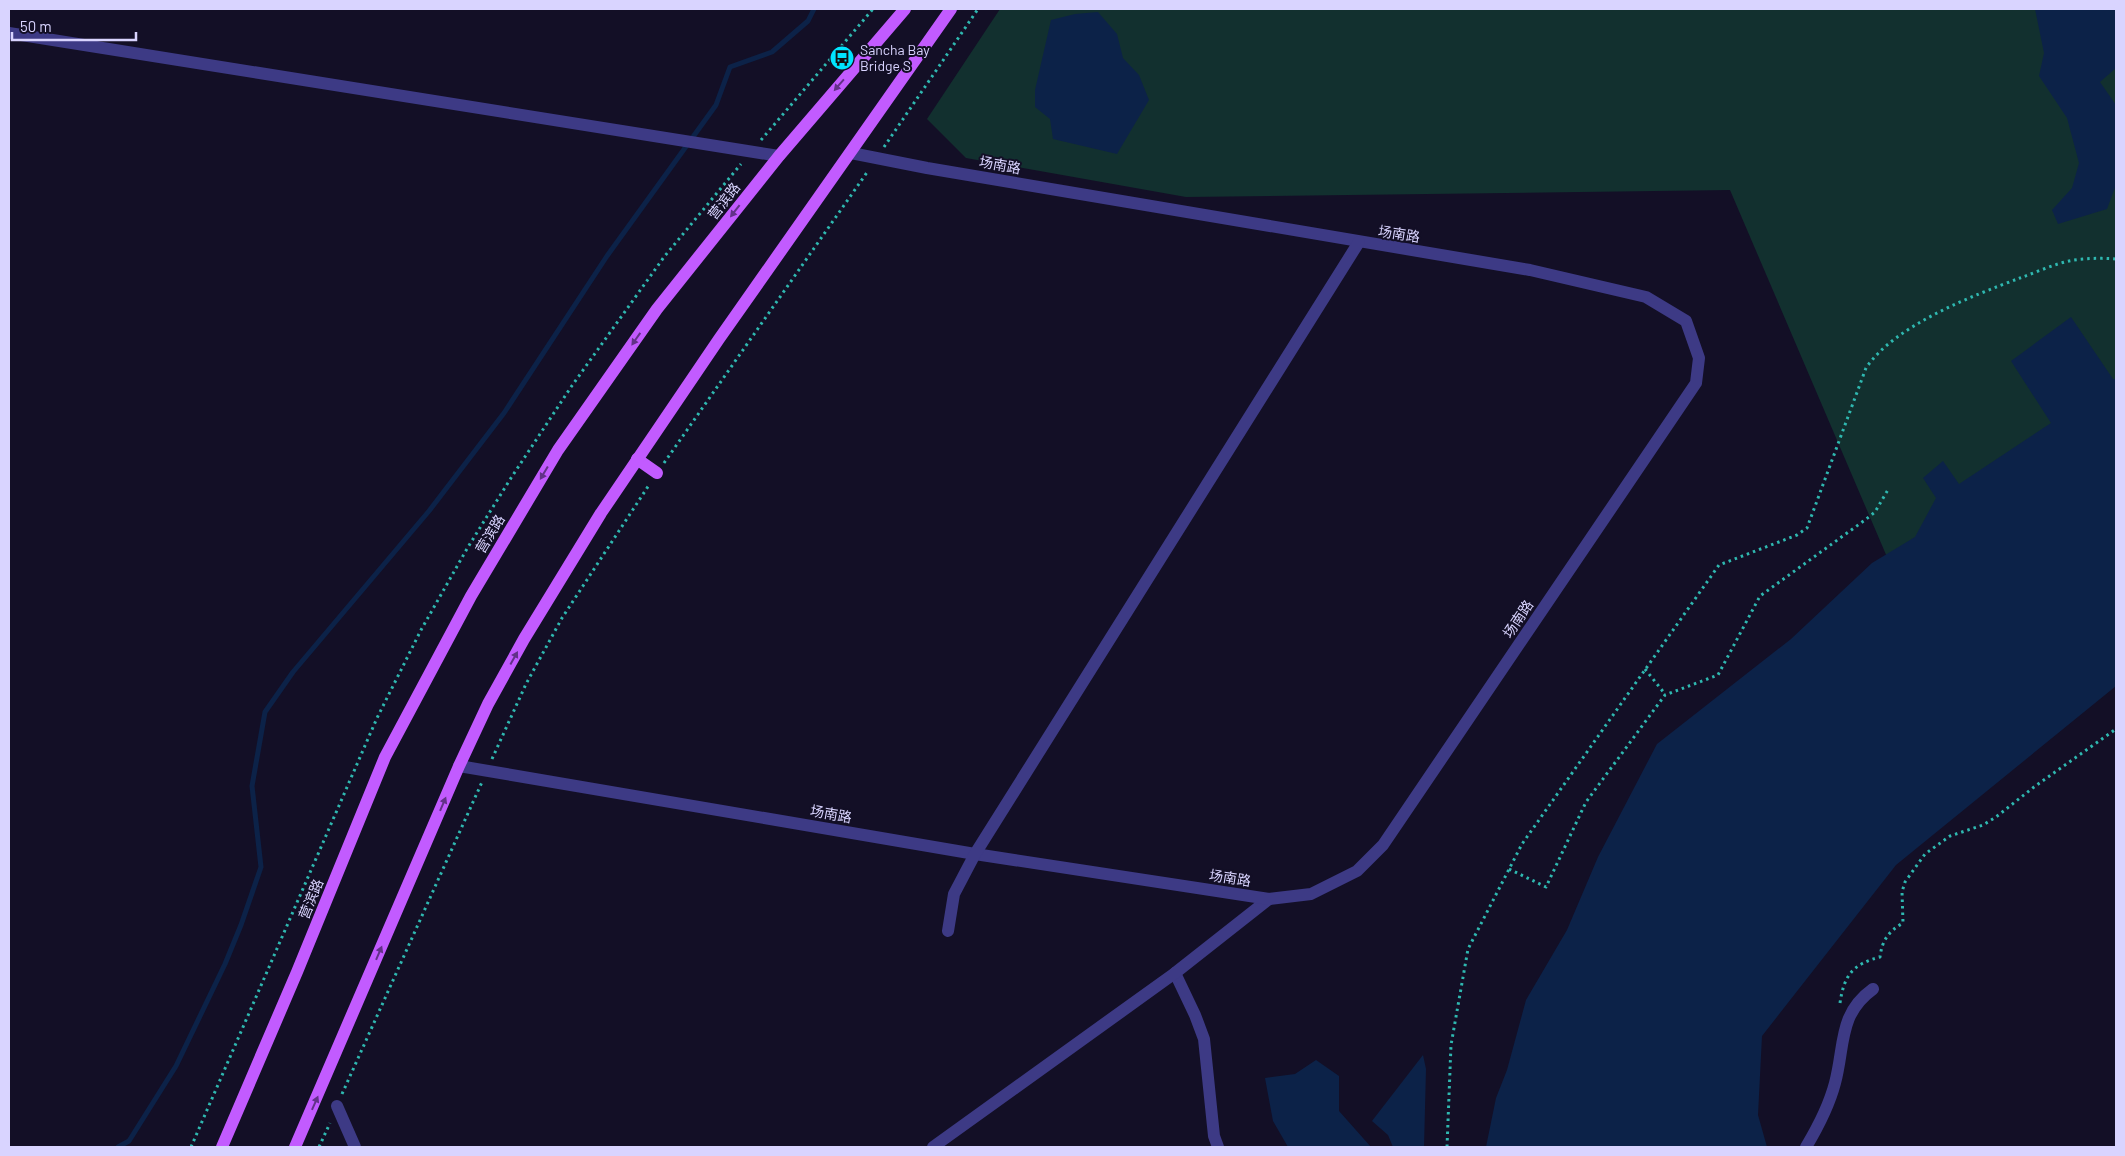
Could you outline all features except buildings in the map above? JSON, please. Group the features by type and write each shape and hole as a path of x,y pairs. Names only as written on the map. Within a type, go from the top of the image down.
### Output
{"main road":[{"name":"营滨路","path":"222,1147 297,972 385,757 470,596 563,442 657,309 779,156 905,9"},
{"path":"296,1147 459,766 488,704 524,638 560,578 637,460 950,9"},
{"path":"637,460 658,473"}],"street":[{"path":"9,33 672,137 779,156"},
{"name":"场南路","path":"459,766 975,854 1269,899 1311,894 1357,871 1384,845 1696,383 1699,358 1686,321 1646,297 1530,270 850,153"},
{"path":"948,931 954,894 975,854 1359,242"},
{"path":"933,1147 1175,973 1269,899"},
{"path":"1175,973 1195,1014 1204,1039 1214,1136 1218,1147"},
{"path":"1806,1147 1826,1110 1835,1084 1845,1031 1851,1011 1860,998 1874,990"},
{"path":"337,1106 355,1147"}],"path":[{"path":"319,1147 526,684 562,618 606,549 978,9"},
{"path":"1447,1147 1451,1045 1468,949 1508,869 1522,844 1720,565 1797,535 1807,528 1866,368 1874,357 1884,347 1953,304 2073,260 2116,259"},
{"path":"1508,869 1546,887 1586,802 1665,695 1718,675 1760,596 1875,512 1889,488"},
{"path":"1645,670 1665,695"},
{"path":"1845,1031 1839,1018 1841,996 1848,976 1858,964 1880,957 1881,947 1887,934 1903,922 1902,892 1905,882 1925,854 1950,836 1983,825 1996,817 2034,787 2116,729"}],"green space":[{"path":"1000,9 2116,9 2116,441 1896,578 1730,190 1186,197 966,158 927,119"}],"water":[{"path":"2035,9 2116,9 2116,68 2100,82 2116,105 2116,185 2107,209 2058,224 2052,210 2072,188 2079,163 2067,118 2039,76 2044,53"},
{"path":"1098,12 1117,34 1123,58 1139,75 1149,100 1117,154 1053,139 1050,119 1035,107 1035,90 1051,20 1075,14"},
{"path":"2071,317 2113,379 2116,379 2116,686 1896,865 1762,1036 1758,1115 1767,1147 1486,1147 1496,1098 1507,1070 1526,1000 1567,930 1598,857 1657,744 1791,639 1872,563 1915,537 1936,498 1923,478 1943,461 1959,484 2051,423 2011,361"},
{"path":"1423,1055 1426,1069 1424,1147 1393,1147 1388,1135 1372,1121"},
{"path":"1316,1060 1339,1076 1339,1111 1371,1147 1288,1147 1273,1121 1265,1078 1295,1074"}],"waterway":[{"path":"118,1147 129,1141 176,1066 225,964 261,867 252,786 265,712 293,672 429,511 504,413 607,256 716,105 730,67 772,52 808,21 814,9"}],"place":[{"name":"Sancha Bay Bridge S","path":"842,58"}]}
